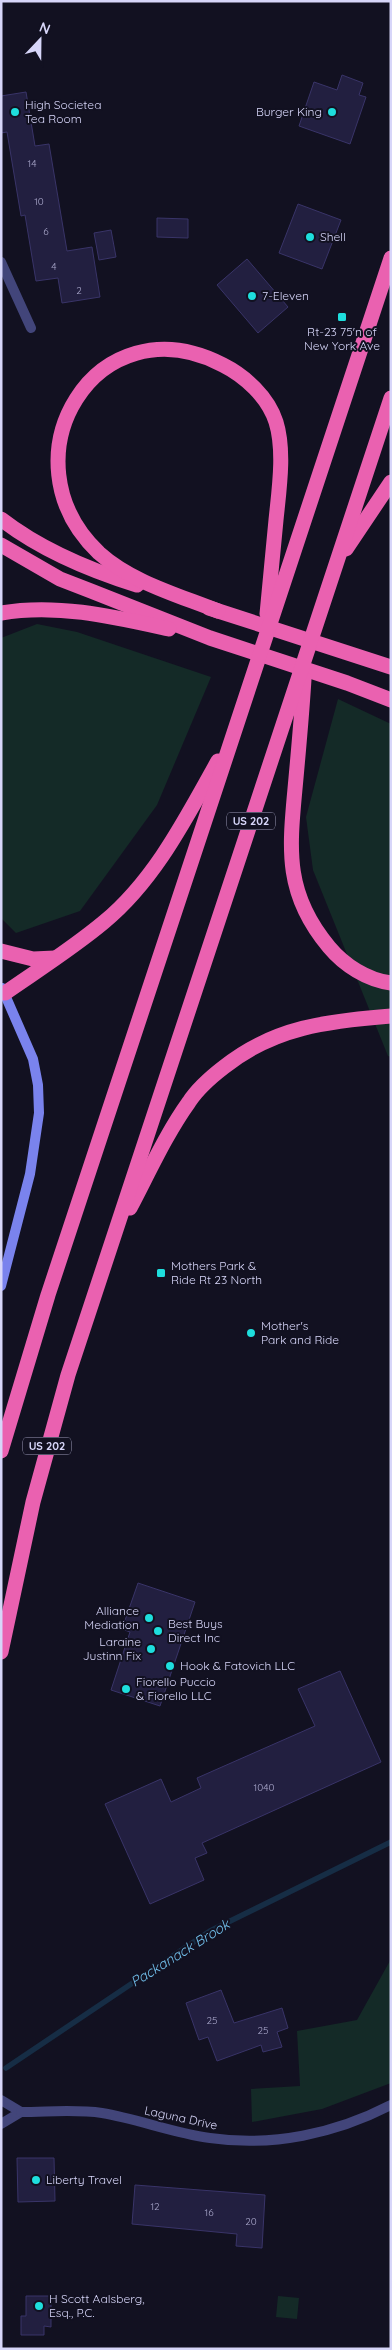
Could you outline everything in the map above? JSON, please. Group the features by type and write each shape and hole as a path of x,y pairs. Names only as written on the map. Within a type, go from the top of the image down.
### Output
{"highway":[{"name":"US 202","path":"1,1451 30,1351 391,258"},
{"path":"218,611 145,582 100,554 81,534 62,503 55,472 55,455 68,408 77,392 108,366 144,351 162,349 194,352 237,372 250,383 269,408 276,423 281,470 264,643"},
{"name":"US 202","path":"1,1652 18,1565 42,1466 68,1375 391,398"},
{"path":"336,565 391,482"},
{"path":"1,519 69,560 129,582 391,667"},
{"path":"1,544 60,579 210,638 347,683 391,700"},
{"path":"1,613 34,610 88,613 210,638"},
{"path":"305,656 290,843 292,871 297,892 312,923 334,954 364,975 391,982"},
{"path":"356,657 391,673"},
{"path":"3,990 57,958 105,921 142,882 178,833 236,729"},
{"path":"1,950 33,960 57,958"},
{"path":"110,1244 175,1124 189,1101 205,1082 238,1056 274,1036 311,1025 391,1016"}],"main road":[{"path":"1,1286 30,1174 39,1113 38,1085 33,1059 3,990"}],"street":[{"path":"1,262 31,328"},
{"path":"1,2100 22,2112"},
{"name":"Laguna Drive","path":"1,2124 22,2112 80,2111 101,2113 208,2138 244,2141 305,2136 342,2126 391,2105"}],"green space":[{"path":"37,624 77,632 211,677 157,805 80,911 16,933 1,918 1,638"},
{"path":"338,699 391,724 391,1057 388,1056 313,870 306,817"},
{"path":"391,1959 391,2083 322,2109 252,2122 251,2089 300,2086 297,2031 357,2020"},
{"path":"278,2296 299,2298 297,2319 276,2317"}],"building":[{"name":"Burger King","path":"342,75 363,83 359,95 366,97 350,144 299,126 314,82 337,90"},
{"path":"26,92 35,146 49,144 67,251 92,247 100,297 62,303 58,278 36,281 25,215 21,216 7,132 1,133 1,96"},
{"name":"Shell","path":"298,204 341,220 322,269 279,253"},
{"path":"157,218 188,219 188,238 157,237"},
{"path":"111,230 116,257 99,260 94,233"},
{"name":"7-Eleven","path":"247,259 288,307 258,333 217,285"},
{"path":"138,1583 195,1602 160,1706 111,1690 130,1632 122,1629"},
{"path":"340,1671 381,1762 202,1843 207,1853 195,1858 204,1880 150,1904 105,1804 161,1779 171,1802 201,1788 197,1778 315,1726 298,1689"},
{"path":"221,1990 234,2023 282,2008 288,2028 277,2032 282,2047 263,2052 261,2045 217,2061 208,2037 199,2040 186,2003"},
{"name":"Liberty Travel","path":"17,2158 54,2158 55,2201 18,2202"},
{"path":"135,2185 265,2195 262,2248 236,2246 237,2234 132,2224"},
{"name":"H Scott Aalsberg, Esq., P.C.","path":"26,2296 51,2296 51,2327 44,2326 44,2335 21,2335 21,2316 26,2316"}],"waterway":[{"name":"Packanack Brook","path":"6,2068 210,1931 391,1842"}],"place":[{"name":"High Societea Tea Room","path":"15,112"},
{"name":"Burger King","path":"332,112"},
{"name":"Shell","path":"310,237"},
{"name":"7-Eleven","path":"252,296"},
{"name":"Rt-23 75'n of New York Ave","path":"342,317"},
{"name":"Mothers Park & Ride Rt 23 North","path":"161,1273"},
{"name":"Mother's Park and Ride","path":"251,1333"},
{"name":"Alliance Mediation","path":"149,1618"},
{"name":"Best Buys Direct Inc","path":"158,1631"},
{"name":"Laraine Justinn Fix","path":"151,1649"},
{"name":"Hook & Fatovich LLC","path":"170,1666"},
{"name":"Fiorello Puccio & Fiorello LLC","path":"126,1689"},
{"name":"Liberty Travel","path":"36,2180"},
{"name":"H Scott Aalsberg, Esq., P.C.","path":"39,2306"}]}
